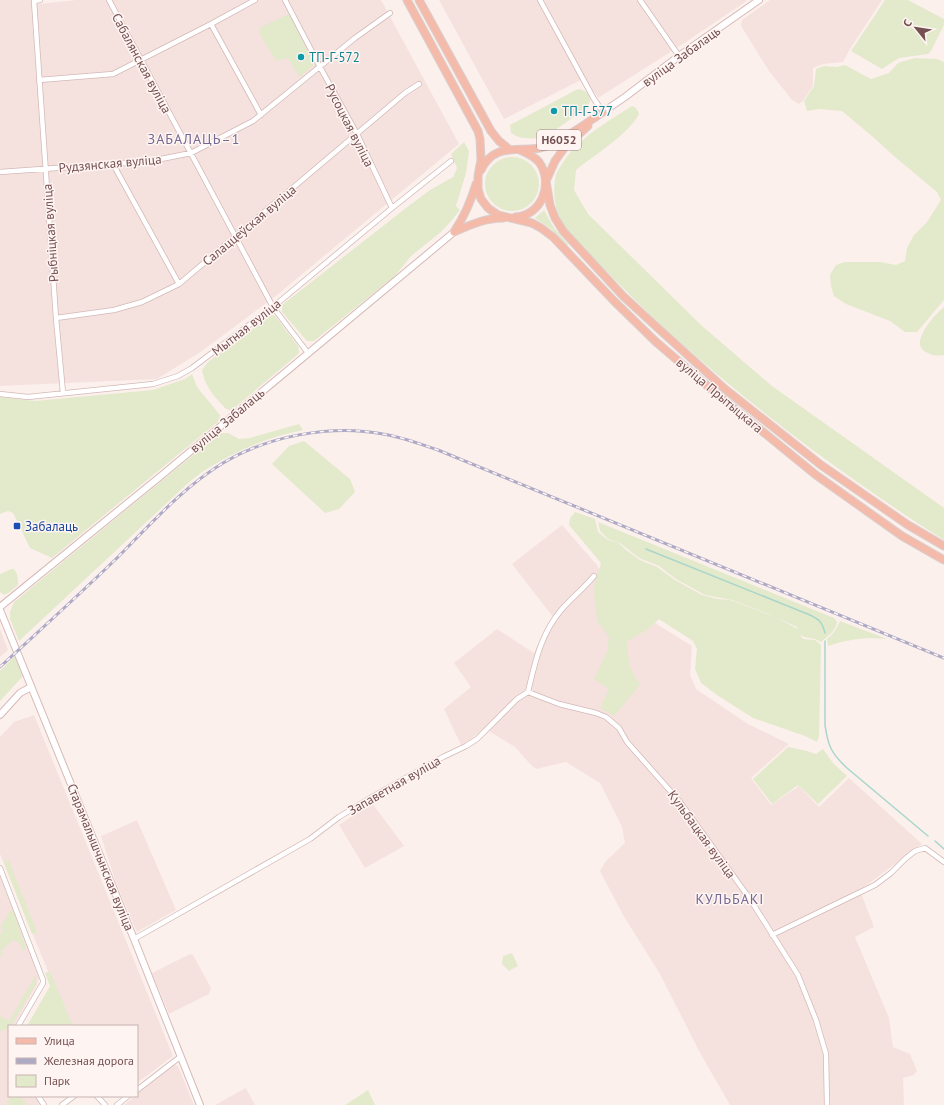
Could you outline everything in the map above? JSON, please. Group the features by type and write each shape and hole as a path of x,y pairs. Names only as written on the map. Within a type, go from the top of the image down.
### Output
{"main road":[{"path":"407,0 478,131 481,160 478,176 478,189 481,199 488,208 498,215 509,218"},
{"path":"419,0 491,131 499,141 509,149"},
{"name":"Н6052","path":"454,232 464,217 473,195 481,168 493,155 509,149 545,147 567,136 603,112"},
{"name":"Н6052","path":"546,181 555,161 565,147 603,112"},
{"name":"Н6052","path":"454,232 482,220 519,217 528,214 536,208 542,200 546,181 544,171 538,161 530,154 520,150 509,149"},
{"name":"вуліца Прытыцкага","path":"546,181 550,205 555,218 563,231 624,296 660,330 725,389 821,465 908,525 944,546"},
{"name":"вуліца Прытыцкага","path":"509,218 532,223 553,237 614,301 655,341 719,396 816,475 902,536 944,560"}],"street":[{"name":"Рыбніцкая вуліца","path":"37,0 39,80 56,318 63,393"},
{"name":"Сабалянская вуліца","path":"108,0 273,307 308,353"},
{"path":"39,80 113,74 255,0"},
{"name":"Русоцкая вуліца","path":"285,0 357,134 392,208"},
{"path":"540,0 594,99 603,112"},
{"path":"640,0 679,56"},
{"name":"вуліца Забалаць","path":"603,112 759,0"},
{"name":"Рудзянская вуліца","path":"0,172 156,160 191,153 249,124 355,38 390,13"},
{"path":"211,24 260,115"},
{"name":"Салаццеўская вуліца","path":"56,318 114,310 142,302 179,284 405,93 419,84"},
{"name":"Мытная вуліца","path":"0,394 28,397 153,384 178,376 192,368 273,307 451,160"},
{"path":"113,164 179,284"},
{"name":"вуліца Забалаць","path":"0,606 162,475 454,232"},
{"path":"528,692 536,656 548,628 562,609 587,585 594,576"},
{"name":"Старамалышчынская вуліца","path":"0,610 200,1105"},
{"path":"0,715 20,693 31,687"},
{"name":"Кульбацкая вуліца","path":"528,692 559,704 606,717 619,728 628,742 680,802 750,899 798,975 816,1020 826,1054 827,1105"},
{"name":"Запаветная вуліца","path":"134,939 310,839 339,817 372,797 443,757 466,746 476,739 517,699 528,692"},
{"path":"772,935 875,886 915,851 925,848 944,862"},
{"path":"0,868 43,980 43,983 19,1025"},
{"path":"138,1089 180,1057"},
{"path":"62,1105 73,1097"},
{"path":"98,1097 105,1105"},
{"path":"116,1105 127,1097"}],"shaded area":[{"name":"ЗАБАЛАЦЬ–1","path":"0,0 38,0 39,4 76,0 381,0 459,144 277,295 202,351 157,379 0,386"},
{"path":"439,0 748,0 683,44 598,98 585,78 504,119"},
{"path":"770,0 882,0 843,62 823,64 813,68 813,86 803,101 799,104 792,100 769,71 741,26 742,20"},
{"path":"562,525 596,564 609,585 658,625 692,646 690,675 696,689 748,724 789,744 751,778 771,805 799,786 819,807 849,778 922,844 860,890 874,927 855,937 889,1018 893,1047 910,1054 917,1071 914,1075 903,1078 904,1105 730,1105 699,1051 660,974 623,915 600,871 606,861 625,843 622,827 600,783 566,762 536,769 515,747 484,728 461,745 444,709 471,687 454,663 497,629 534,653 544,631 553,617 512,564"},
{"path":"0,629 8,650 0,657"},
{"path":"34,715 173,1056 138,1082 138,1025 32,1025 54,986 0,854 0,737 14,722"},
{"path":"372,803 404,846 365,868 339,825"},
{"path":"137,820 176,910 137,932 116,883 101,836"},
{"path":"0,871 39,977 37,985 15,1025 8,1025 8,1097 36,1097 42,1105 0,1105"},
{"path":"190,954 193,955 211,988 209,994 169,1014 152,973"},
{"path":"174,1065 178,1066 194,1105 124,1105 134,1097 138,1097 138,1093"},
{"path":"246,1088 255,1105 215,1105"}],"green space":[{"path":"885,0 908,0 944,19 944,25 928,54 899,58 882,69 851,51"},
{"path":"289,14 313,62 313,66 299,77 288,58 276,61 259,33 259,28"},
{"path":"915,58 937,59 944,62 944,300 917,332 905,332 890,321 846,304 834,296 830,275 836,265 845,262 880,262 896,265 905,261 907,248 914,235 927,222 941,200 937,192 842,111 819,109 807,111 804,101 814,86 816,69 824,66 837,67 845,65 871,79 889,73 898,63"},
{"path":"578,89 583,90 588,94 590,99 589,104 553,132 544,137 534,138 519,137 511,133 510,125"},
{"path":"632,106 636,108 639,114 628,129 576,170 574,190 588,214 701,325 772,386 944,508 944,540 894,508 814,451 714,372 643,308 569,233 562,223 555,200 554,187 556,175 576,146 594,131"},
{"path":"464,142 469,151 466,173 456,206 460,210 441,232 411,256 395,276 314,341 307,341 282,312 282,305 430,190 453,177 457,168 451,154"},
{"path":"507,157 517,157 527,161 535,169 539,179 539,189 535,199 527,207 517,211 507,211 497,207 489,199 485,189 485,179 489,169 497,161"},
{"path":"544,210 554,228 568,244 567,246 552,230 535,218"},
{"path":"944,307 944,355 935,355 926,352 921,348 921,336 930,322"},
{"path":"271,315 275,316 298,346 299,353 233,409 229,410 225,408 210,391 203,376 202,370 208,362"},
{"path":"192,374 197,387 220,415 219,421 52,558 30,548 13,513 8,511 0,514 0,397 35,401 153,390 185,379"},
{"path":"299,424 303,430 279,436 243,449 197,476 19,641 10,619 10,612 14,602 220,433 228,433 239,439 250,438"},
{"path":"304,441 350,479 355,492 339,509 325,513 272,464 289,446"},
{"path":"575,512 595,519 598,532 608,540 619,543 640,560 657,567 675,580 702,595 730,600 774,617 732,600 705,595 676,579 659,566 639,558 620,543 608,539 600,531 598,522 834,618 837,622 835,628 831,634 821,642 815,639 804,637 800,634 803,639 815,640 821,645 819,736 817,742 805,736 753,718 701,683 695,669 697,649 693,641 659,619 647,630 627,641 630,664 633,674 640,685 614,716 600,708 609,689 594,679 607,652 609,637 598,622 595,607 594,587 601,563 569,525 570,518","holes":["776,617 797,627 798,629"]},
{"path":"14,569 16,573 18,585 4,595 0,592 0,574"},
{"path":"840,621 887,639 857,639 828,646 827,639 835,631"},
{"path":"15,656 23,676 0,701 0,671"},
{"path":"788,747 816,754 823,749 833,763 847,776 818,804 798,785 772,804 753,779"},
{"path":"5,860 9,861 37,932 32,934 4,863"},
{"path":"10,910 14,912 26,949 21,951 21,945 13,940 6,947 4,947 1,951 3,953 0,957 0,935 3,930 0,928"},
{"path":"512,953 518,966 509,971 502,964 503,956"},
{"path":"50,971 73,1025 28,1025 50,986 45,973"},
{"path":"35,976 36,984 13,1023 12,1025 8,1025 8,1029 6,1030 0,1031 0,1016 9,1021"},
{"path":"368,1090 375,1105 345,1105"},
{"path":"10,1097 23,1097 22,1098 27,1105 6,1105"}],"waterway":[{"path":"646,549 810,615 820,622 825,633"},
{"path":"825,641 825,725 827,738 831,749 837,758 847,768 928,836"},
{"path":"935,841 944,849"}],"railway":[{"path":"0,667 103,572 180,495 208,473 241,454 280,439 321,432 342,431 363,431 390,435 438,450 944,658"}],"place":[{"name":"ТП-Г-572","path":"301,57"},
{"name":"ТП-Г-577","path":"554,111"},
{"name":"Забалаць","path":"17,526"}],"district":[{"name":"ЗАБАЛАЦЬ–1","path":"194,139"},
{"name":"КУЛЬБАКІ","path":"730,899"}]}
